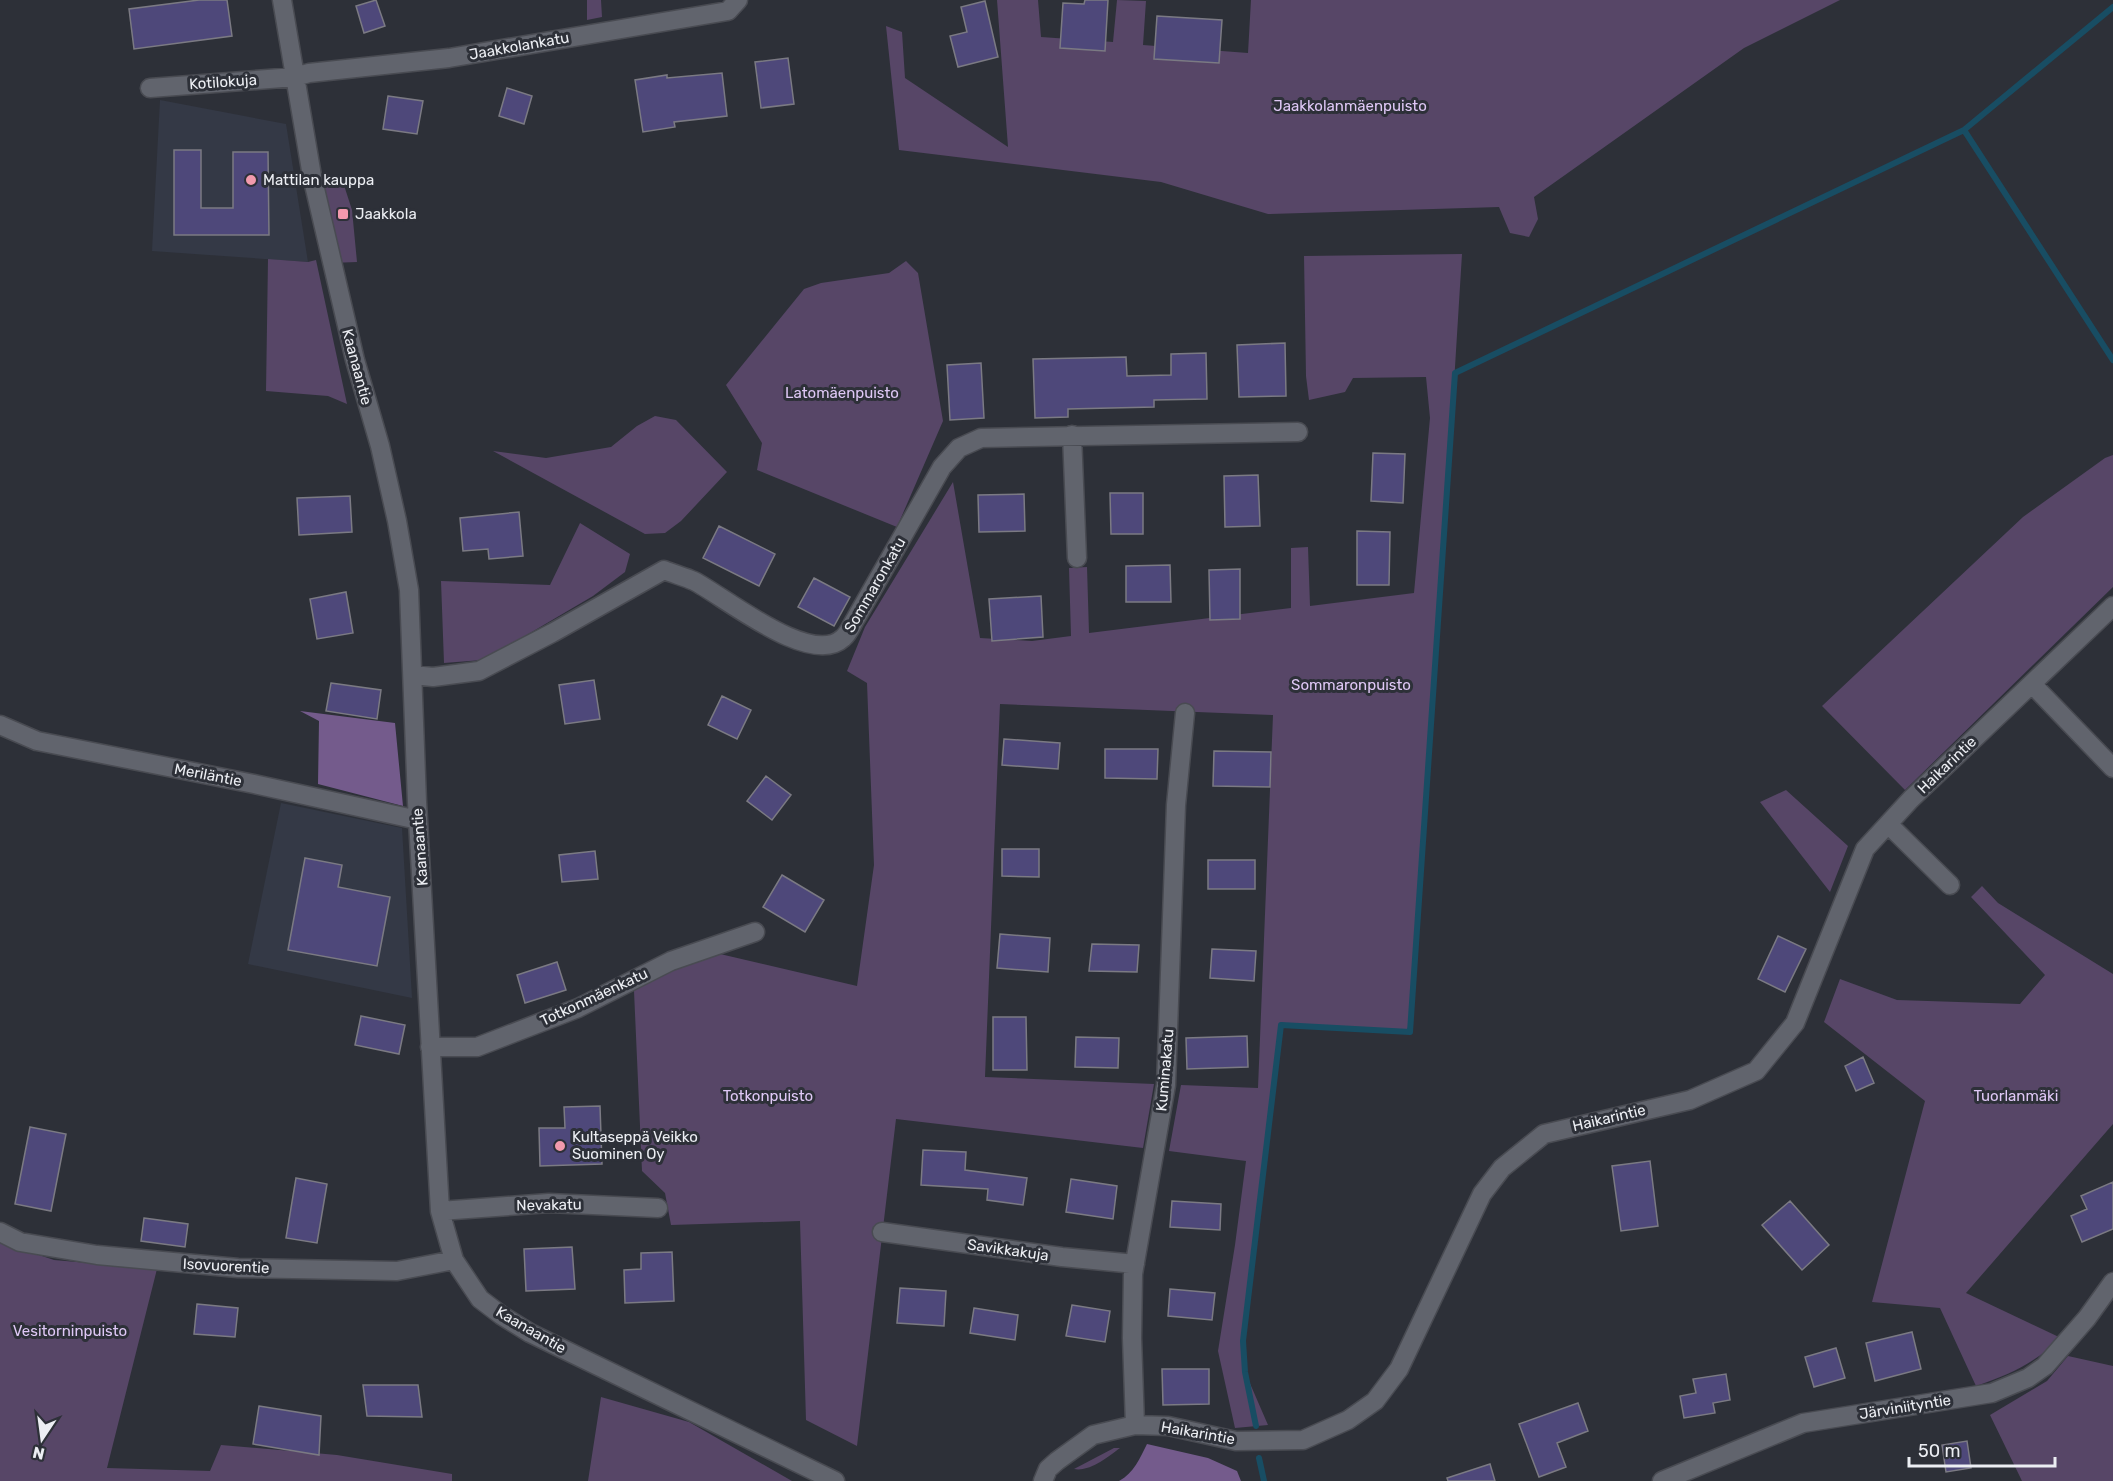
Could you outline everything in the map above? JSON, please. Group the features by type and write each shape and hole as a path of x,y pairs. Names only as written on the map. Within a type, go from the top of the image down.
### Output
{"street":[{"name":"Kaanaantie","path":"282,0 312,176 355,360 380,446 397,521 409,590 418,820 441,1211 454,1260 480,1299 530,1334 835,1481"},
{"name":"Jaakkolankatu","path":"295,77 309,73 449,58 728,11 738,0"},
{"name":"Kotilokuja","path":"150,88 295,77"},
{"name":"Sommaronkatu","path":"413,675 433,677 479,671 664,570 694,581 783,635 806,644 827,644 843,639 942,467 959,448 981,438 1299,432"},
{"path":"1072,435 1077,558"},
{"name":"Haikarintie","path":"1043,1481 1048,1469 1093,1435 1135,1425 1168,1426 1236,1441 1303,1440 1348,1420 1375,1401 1398,1369 1482,1194 1502,1168 1544,1134 1690,1100 1756,1071 1795,1023 1865,849 1911,799 2113,606"},
{"path":"2032,684 2113,768"},
{"name":"Kuminakatu","path":"1135,1425 1132,1338 1135,1264 1166,1085 1176,805 1185,713"},
{"name":"Meriläntie","path":"0,725 37,741 254,783 418,820"},
{"path":"1888,824 1950,885"},
{"name":"Totkonmäenkatu","path":"430,1047 477,1047 578,1008 671,961 755,932"},
{"name":"Nevakatu","path":"441,1211 549,1203 658,1208"},
{"name":"Isovuorentie","path":"0,1232 20,1242 97,1255 238,1268 397,1271 454,1260"},
{"name":"Savikkakuja","path":"882,1233 1062,1257 1135,1264"},
{"name":"Järviniityntie","path":"1662,1481 1803,1423 1992,1393 2028,1378 2045,1366 2113,1282"}],"shaded area":[{"path":"160,100 286,124 308,262 152,251"},
{"path":"300,711 395,723 403,806 318,784 319,721"},
{"path":"281,803 402,828 412,998 248,964"},
{"path":"1147,1444 1208,1458 1237,1471 1241,1481 1119,1481 1133,1469"}],"green space":[{"path":"587,0 601,0 602,17 587,20"},
{"name":"Jaakkolanmäenpuisto","path":"997,0 1038,0 1041,37 1113,42 1117,0 1146,1 1143,45 1248,53 1251,0 1840,0 1744,48 1534,197 1538,219 1529,237 1510,233 1499,207 1268,214 1161,182 899,150 886,26 902,32 905,78 1008,147"},
{"path":"312,176 342,179 352,210 357,262 331,263"},
{"path":"1462,254 1410,1032 1281,1025 1243,1341 1245,1372 1268,1425 1235,1428 1218,1351 1246,1161 1169,1151 1181,1085 1258,1088 1273,715 1000,704 985,1077 1154,1084 1143,1148 896,1119 857,1446 806,1420 800,1221 671,1225 665,1193 642,1171 634,991 668,966 703,950 857,986 874,865 867,683 847,671 865,627 953,482 980,638 1032,641 1071,636 1069,568 1087,567 1089,633 1291,608 1291,548 1308,547 1310,606 1414,593 1430,418 1426,377 1353,378 1345,392 1309,400 1306,376 1304,256"},
{"path":"268,259 308,262 316,260 347,404 328,396 266,391"},
{"name":"Latomäenpuisto","path":"906,261 918,273 943,421 897,527 757,470 762,443 726,385 804,289 821,283 889,273"},
{"path":"655,416 676,420 727,472 681,521 665,533 645,534 493,451 546,458 611,447 637,426"},
{"path":"2113,455 2113,587 1905,790 1822,706 2023,517 2105,458"},
{"path":"580,523 630,554 625,572 593,596 482,660 444,663 441,581 550,585"},
{"path":"1786,790 1848,846 1830,892 1760,802"},
{"name":"Tuorlanmäki","path":"1982,886 1998,903 2113,974 2113,1124 1966,1293 2061,1338 2022,1367 1976,1386 1940,1308 1872,1302 1925,1101 1824,1022 1840,979 1897,1000 2020,1004 2045,975 1971,897"},
{"name":"Vesitorninpuisto","path":"0,1242 54,1260 157,1269 107,1468 210,1471 221,1445 337,1455 452,1474 452,1481 0,1481"},
{"path":"2068,1356 2113,1366 2113,1481 2022,1481 1990,1415 2047,1381"},
{"path":"601,1397 689,1422 792,1481 588,1481"},
{"path":"1114,1448 1120,1448 1098,1463 1086,1468 1074,1469"}],"building":[{"path":"199,0 227,0 232,36 134,49 129,9"},
{"path":"376,0 385,26 364,33 356,6"},
{"path":"1085,0 1108,0 1105,51 1060,48 1063,3 1084,4"},
{"path":"985,1 998,57 958,67 950,36 967,32 961,7"},
{"path":"1157,16 1222,20 1219,63 1154,59"},
{"path":"788,58 794,104 761,108 755,62"},
{"path":"722,73 727,116 674,122 675,127 643,132 635,80 667,75 667,78"},
{"path":"507,88 532,96 524,124 499,116"},
{"path":"388,96 423,101 417,134 383,129"},
{"name":"Mattilan kauppa","path":"174,150 201,150 201,208 233,208 233,152 268,152 269,235 174,235"},
{"path":"1285,343 1286,396 1239,397 1237,345"},
{"path":"1206,353 1207,399 1154,400 1154,407 1068,409 1068,417 1035,418 1033,359 1126,357 1127,376 1171,375 1171,354"},
{"path":"981,363 984,418 950,420 947,365"},
{"path":"1373,453 1405,454 1403,503 1371,501"},
{"path":"1258,475 1260,526 1225,527 1224,476"},
{"path":"1110,493 1143,493 1143,534 1111,534"},
{"path":"1024,494 1025,531 979,532 978,495"},
{"path":"350,496 352,532 299,535 297,498"},
{"path":"519,512 523,556 489,559 488,549 463,551 460,518"},
{"path":"719,526 775,554 759,586 703,558"},
{"path":"1357,531 1390,532 1389,585 1357,585"},
{"path":"1170,565 1171,602 1126,602 1126,566"},
{"path":"1240,569 1240,619 1210,620 1209,570"},
{"path":"814,578 850,597 834,626 798,607"},
{"path":"346,592 353,633 317,639 310,599"},
{"path":"1041,596 1043,637 992,641 989,599"},
{"path":"594,680 600,719 565,724 559,685"},
{"path":"331,683 381,690 377,719 326,711"},
{"path":"722,696 751,710 737,739 708,725"},
{"path":"1004,739 1060,743 1058,769 1002,765"},
{"path":"1105,749 1158,749 1157,779 1105,778"},
{"path":"1214,751 1271,752 1270,787 1213,786"},
{"path":"766,776 791,795 772,820 747,801"},
{"path":"1002,849 1039,849 1039,877 1002,876"},
{"path":"595,851 598,879 562,882 559,855"},
{"path":"305,858 342,865 338,887 390,897 377,966 288,950"},
{"path":"1208,860 1255,860 1255,889 1208,889"},
{"path":"782,875 824,900 805,932 763,907"},
{"path":"1000,934 1050,938 1048,972 997,968"},
{"path":"1778,936 1806,949 1785,992 1758,979"},
{"path":"1092,944 1139,945 1137,972 1089,971"},
{"path":"1212,949 1256,951 1254,981 1210,978"},
{"path":"557,962 566,990 525,1003 517,975"},
{"path":"361,1016 405,1025 399,1054 355,1045"},
{"path":"993,1017 1026,1017 1027,1070 993,1070"},
{"path":"1247,1036 1248,1067 1187,1069 1186,1038"},
{"path":"1076,1037 1119,1038 1118,1068 1075,1067"},
{"path":"1863,1057 1874,1083 1856,1091 1845,1066"},
{"path":"600,1106 602,1164 540,1166 539,1128 565,1128 564,1107"},
{"path":"30,1127 66,1134 51,1211 15,1204"},
{"path":"923,1150 966,1152 965,1170 1027,1178 1023,1205 987,1200 988,1189 921,1185"},
{"path":"1650,1161 1658,1226 1621,1231 1612,1166"},
{"path":"296,1178 327,1184 317,1243 286,1238"},
{"path":"1071,1179 1117,1186 1113,1219 1066,1212"},
{"path":"2113,1182 2113,1229 2082,1242 2071,1216 2087,1209 2081,1196"},
{"path":"1172,1201 1221,1204 1220,1230 1170,1227"},
{"path":"1790,1201 1829,1245 1802,1270 1762,1225"},
{"path":"144,1218 188,1224 185,1247 141,1241"},
{"path":"572,1247 575,1289 526,1291 524,1249"},
{"path":"672,1252 674,1301 625,1303 624,1270 641,1269 641,1253"},
{"path":"900,1288 946,1291 944,1326 897,1323"},
{"path":"1170,1289 1215,1293 1212,1320 1168,1316"},
{"path":"197,1304 238,1308 235,1337 194,1334"},
{"path":"1072,1305 1110,1311 1105,1342 1066,1336"},
{"path":"974,1308 1018,1315 1015,1340 970,1333"},
{"path":"1912,1332 1921,1369 1875,1381 1866,1343"},
{"path":"1836,1348 1845,1378 1814,1387 1805,1357"},
{"path":"1162,1369 1209,1369 1209,1404 1163,1405"},
{"path":"1726,1374 1730,1400 1713,1403 1715,1413 1684,1418 1680,1396 1696,1393 1693,1379"},
{"path":"363,1385 418,1385 422,1417 367,1416"},
{"path":"1578,1403 1588,1431 1557,1443 1566,1467 1539,1477 1519,1424"},
{"path":"259,1406 321,1416 319,1455 253,1444"},
{"path":"1967,1441 1971,1468 1946,1472 1942,1445"},
{"path":"1490,1464 1495,1481 1448,1481 1447,1478"}],"waterway":[{"path":"1256,1426 1245,1372 1243,1341 1281,1025 1410,1032 1455,373 1964,130 2113,7"},
{"path":"1964,130 2113,360"},
{"path":"1259,1458 1264,1481"}],"place":[{"name":"Mattilan kauppa","path":"251,180"},
{"name":"Jaakkola","path":"343,214"},
{"name":"Kultaseppä Veikko Suominen Oy","path":"560,1146"}],"park label":[{"name":"Sommaronpuisto","path":"1351,685"},
{"name":"Totkonpuisto","path":"768,1096"}]}
